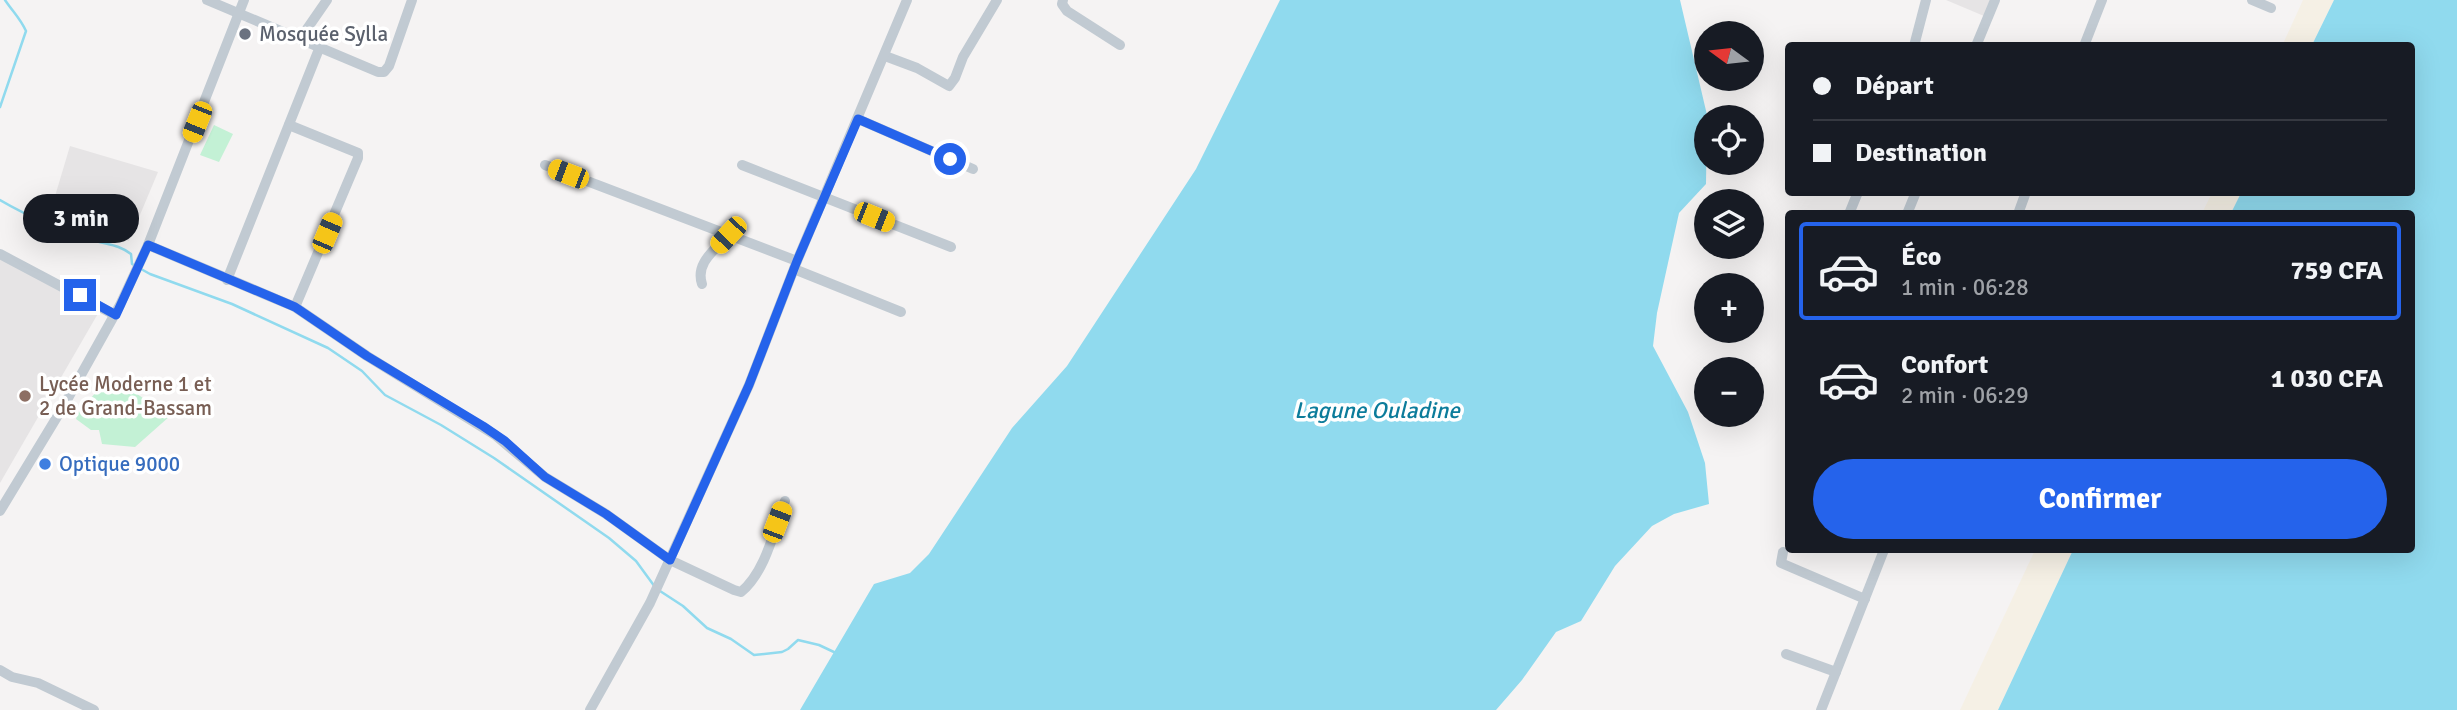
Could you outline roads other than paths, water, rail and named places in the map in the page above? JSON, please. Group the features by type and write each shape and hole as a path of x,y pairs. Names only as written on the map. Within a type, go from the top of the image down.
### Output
{"street":[{"path":"207,0 378,72 384,72 389,66 412,0"},
{"path":"0,511 116,315 148,245 244,0"},
{"path":"300,39 327,0"},
{"path":"590,710 650,603 749,385 795,265 907,0"},
{"path":"885,56 917,68 949,86 997,0"},
{"path":"1063,0 1062,4 1067,11 1120,45"},
{"path":"1915,42 1926,0"},
{"path":"1978,42 1995,0"},
{"path":"2086,42 2102,0"},
{"path":"2252,0 2271,8"},
{"path":"226,280 319,49"},
{"path":"858,119 973,169"},
{"path":"289,125 358,153 295,307"},
{"path":"545,165 728,235 901,312"},
{"path":"743,165 951,247"},
{"path":"702,284 699,275 701,266 728,235"},
{"path":"148,245 295,307 367,356 483,426 505,441 545,477 606,514 670,560 734,590 741,592 750,584 761,565 785,501"},
{"path":"0,254 116,315"},
{"path":"1783,552 1781,563 1864,599"},
{"path":"1821,710 1883,553"},
{"path":"1786,654 1836,672"},
{"path":"0,670 12,677 38,683 94,710"}],"water":[{"name":"Lagune Ouladine","path":"1280,0 1680,0 1694,60 1694,91 1701,91 1705,105 1694,105 1694,175 1706,175 1706,184 1701,189 1694,189 1694,197 1679,213 1657,313 1653,346 1688,412 1705,463 1709,504 1674,514 1652,526 1615,566 1581,621 1556,632 1522,680 1496,710 800,710 874,584 910,573 929,554 1012,428 1067,366 1196,169"},
{"path":"2334,0 2457,0 2457,710 1998,710 2072,553 2415,553 2415,210 2232,210 2240,196 2415,196 2415,42 2313,42"}],"waterway":[{"path":"0,107 26,31 5,0"},
{"path":"0,200 59,228 122,249 131,254 132,264 150,274 232,304 328,348 362,371 385,395 494,458 609,538 636,561 655,587"},
{"path":"660,591 683,606 707,628 731,639 754,655 782,652 798,640 836,653"}],"place":[{"name":"Mosquée Sylla","path":"245,34"},
{"name":"Lycée Moderne 1 et 2 de Grand-Bassam","path":"25,396"},
{"name":"Optique 9000","path":"45,464"}]}
